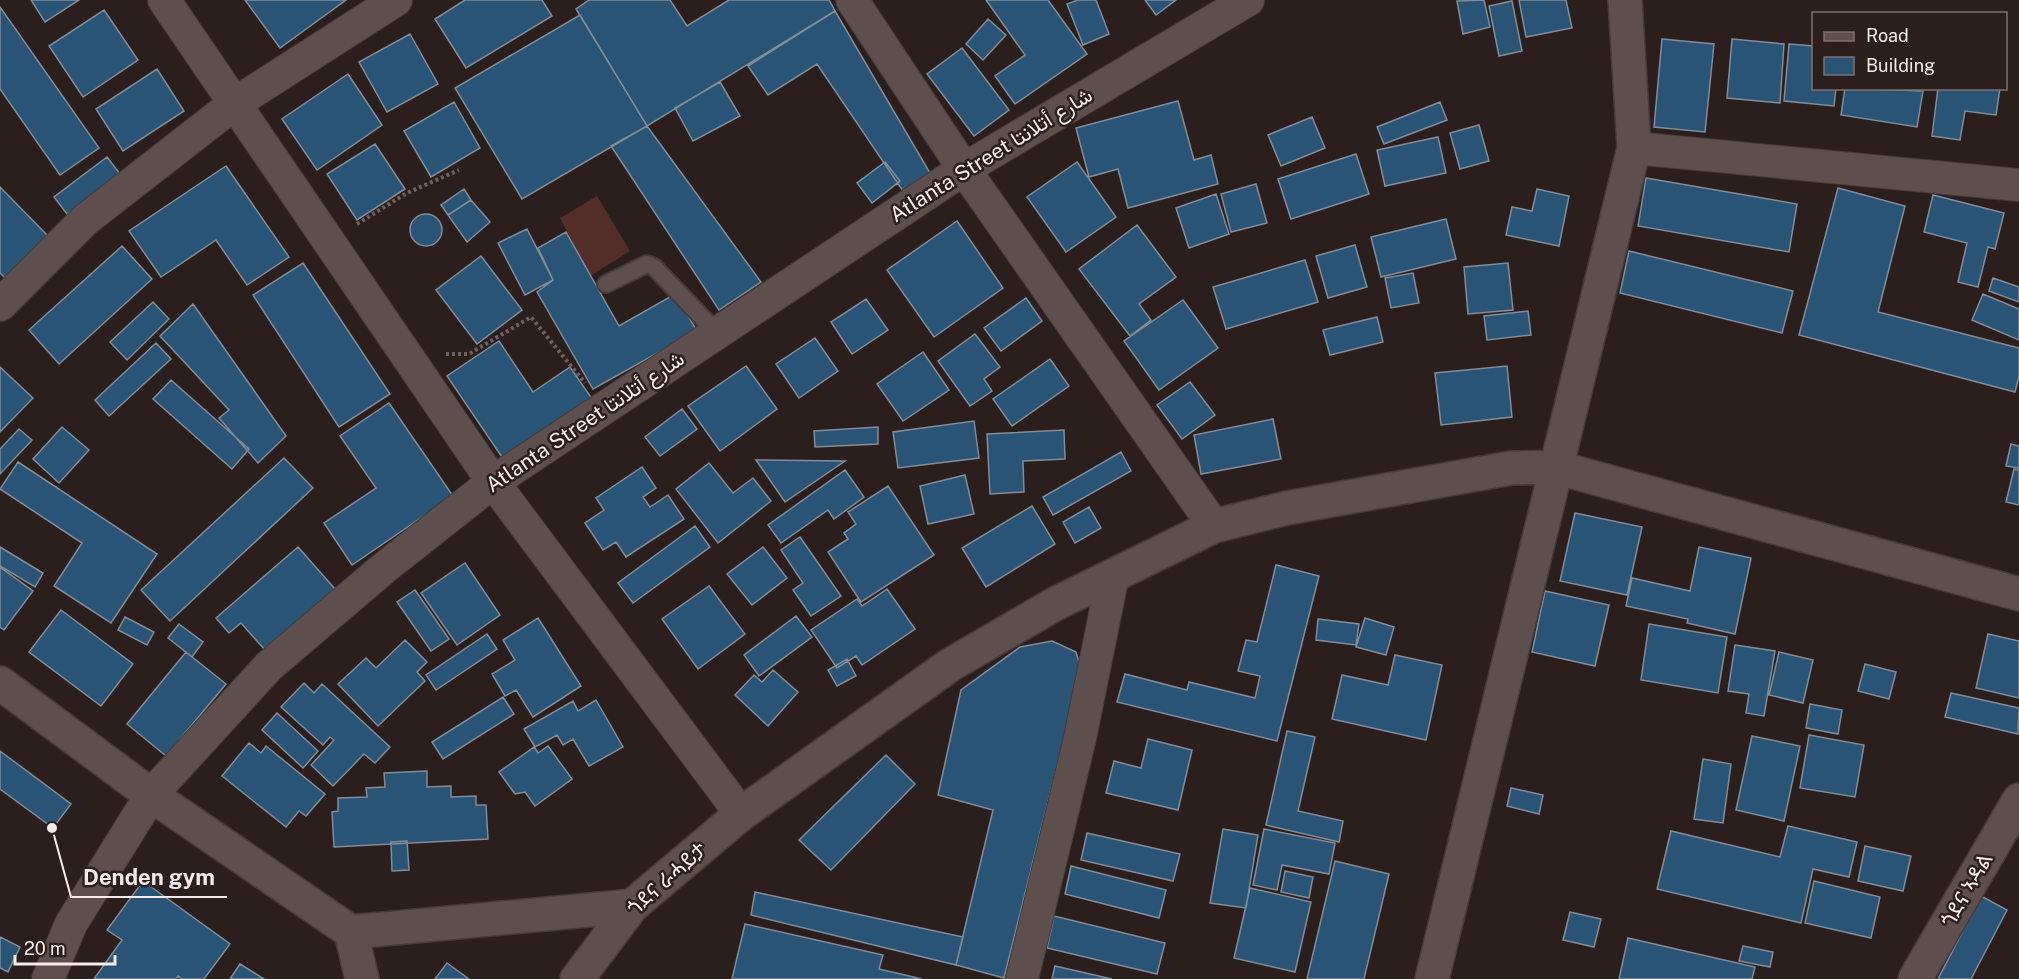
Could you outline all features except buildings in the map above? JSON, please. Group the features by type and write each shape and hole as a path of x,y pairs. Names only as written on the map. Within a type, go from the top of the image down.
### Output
{"street":[{"path":"164,0 493,482 741,814"},
{"path":"0,305 85,220 234,104 396,0"},
{"path":"852,0 964,169 1214,526"},
{"name":"Atlanta Street شارع أتلانتا","path":"48,979 71,924 151,795 269,666 384,568 493,482 717,333 833,245 1248,0"},
{"path":"1432,979 1634,148 1625,0"},
{"path":"1634,148 2019,185"},
{"name":"ጎደና ራሓይታ","path":"577,979 632,906 741,814 950,665 1055,604 1214,526 1287,508 1511,468 1555,467 2019,594"},
{"path":"1022,979 1080,738 1113,575"},
{"path":"0,683 151,795 351,932 632,906"},
{"name":"ጎደና ኣዳል","path":"1915,979 2019,800"},
{"path":"351,932 362,979"}],"lane":[{"path":"606,284 647,264 654,267 717,333"}],"path":[{"path":"350,231 355,225 408,194 459,170"},
{"path":"420,375 432,366 433,354 469,354 531,316 605,407"}],"shaded area":[{"path":"597,196 630,251 590,276 560,218"}],"place":[{"name":"Denden gym","path":"52,828"}]}
